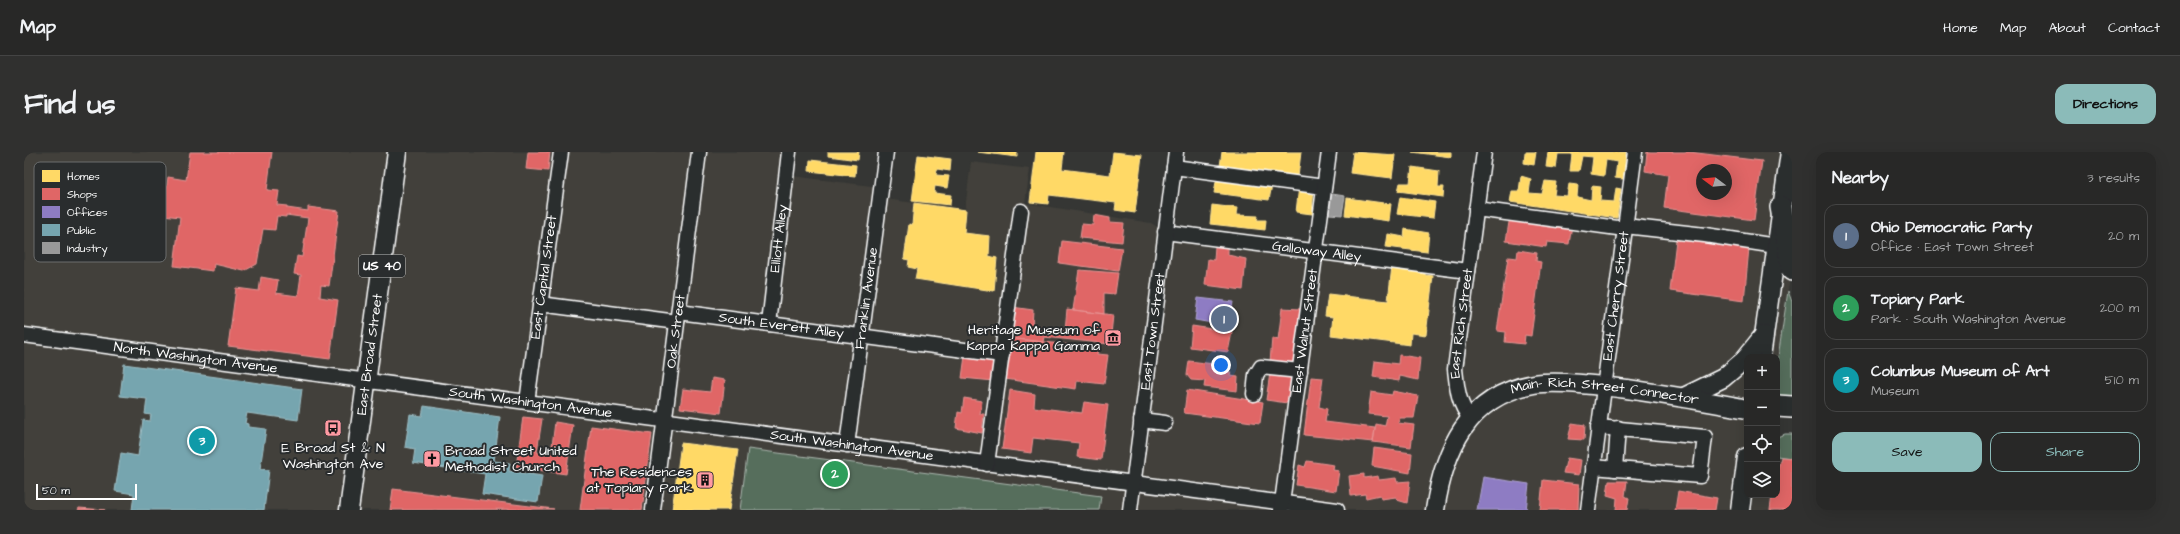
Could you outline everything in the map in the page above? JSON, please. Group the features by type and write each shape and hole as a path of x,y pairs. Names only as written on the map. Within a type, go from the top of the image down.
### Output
{"highway":[{"path":"1782,207 1792,270"},
{"path":"1780,406 1792,407"}],"main road":[{"name":"East Broad Street","path":"349,510 397,152"},
{"path":"1761,354 1790,152"},
{"path":"1684,397 1723,378 1743,361 1764,335"},
{"name":"Main- Rich Street Connector","path":"1470,418 1487,404 1505,394 1534,384 1604,386 1684,397 1744,408"},
{"path":"1435,510 1443,467 1455,440 1470,418"},
{"path":"1740,510 1746,462"}],"street":[{"name":"East Capital Street","path":"526,402 561,152"},
{"name":"Oak Street","path":"653,510 699,152"},
{"name":"Elliott Alley","path":"769,324 789,152"},
{"name":"Franklin Avenue","path":"847,445 886,152"},
{"name":"East Town Street","path":"1130,510 1176,152"},
{"name":"East Walnut Street","path":"1282,506 1329,152"},
{"name":"East Rich Street","path":"1470,418 1463,410 1459,399 1455,369 1484,152"},
{"name":"East Cherry Street","path":"1588,510 1635,152"},
{"path":"1174,167 1324,187"},
{"path":"1476,209 1625,227 1705,234 1776,246"},
{"path":"987,464 1021,211"},
{"name":"Galloway Alley","path":"1165,232 1468,270"},
{"name":"South Everett Alley","path":"540,304 769,324 1002,355"},
{"name":"North Washington Avenue","path":"24,335 366,380"},
{"path":"1254,394 1256,375 1261,367 1300,371"},
{"name":"South Washington Avenue","path":"366,380 1133,483 1282,506 1337,510"},
{"path":"1141,420 1165,423"},
{"path":"1593,467 1700,476 1705,437 1598,427"},
{"path":"1614,469 1618,428"}],"shaded area":[{"path":"24,152 795,152 792,176 879,187 878,198 965,210 971,162 1030,169 1025,203 1151,223 1165,232 1465,270 1476,204 1627,223 1636,152 1792,152 1792,264 1778,354 1744,354 1744,498 1780,498 1780,453 1792,454 1792,510 24,510"}],"green space":[{"path":"1788,291 1792,302 1792,398 1780,396 1780,354 1779,354"},
{"path":"1792,434 1792,458 1780,456 1780,436"},
{"path":"748,449 1101,496 1099,510 740,510"}],"building: Homes":[{"path":"828,152 859,152 858,160 828,156"},
{"path":"977,152 1017,152 1017,157"},
{"path":"1036,152 1064,152 1062,169 1110,175 1113,152 1142,155 1135,213 1115,210 1116,203 1049,195 1048,204 1030,202"},
{"path":"1222,152 1301,152 1298,177 1220,166"},
{"path":"1353,152 1395,155 1392,178 1350,173"},
{"path":"1412,152 1451,152 1451,157"},
{"path":"1525,152 1536,152 1534,165 1524,163"},
{"path":"1548,152 1626,152 1623,179 1615,178 1617,162 1606,160 1604,176 1591,174 1593,157 1582,156 1579,171 1570,171 1572,154 1558,154 1556,168 1546,167"},
{"path":"918,155 951,159 950,171 937,169 936,175 949,176 947,188 935,186 934,193 951,195 950,205 912,201"},
{"path":"810,160 856,165 855,176 809,171"},
{"path":"1412,167 1439,171 1438,187 1444,187 1443,197 1398,191 1400,183 1410,183"},
{"path":"1217,176 1272,185 1269,200 1214,193"},
{"path":"1521,176 1531,179 1529,193 1542,194 1545,181 1556,182 1554,195 1567,196 1569,184 1578,185 1577,197 1591,200 1592,186 1601,187 1600,201 1614,202 1616,188 1621,189 1617,218 1510,202 1512,191 1519,191"},
{"path":"1299,186 1314,187 1312,214 1296,212"},
{"path":"1400,197 1435,202 1433,218 1397,214"},
{"path":"1347,198 1391,204 1389,221 1345,215"},
{"path":"914,203 966,210 964,233 990,236 989,256 997,258 994,291 915,279 917,269 908,267 909,260 904,259 909,224 912,225"},
{"path":"1212,205 1237,208 1236,215 1258,216 1257,220 1266,220 1265,230 1210,224"},
{"path":"1405,229 1429,233 1427,252 1386,247 1388,234 1404,237"},
{"path":"1392,266 1425,270 1425,275 1433,276 1426,335 1411,333 1410,345 1331,335 1333,317 1325,316 1328,294 1388,301"},
{"name":"The Residences at Topiary Park","path":"681,443 738,450 729,510 672,510"}],"building: Shops":[{"path":"190,152 272,152 267,190 279,191 277,205 308,211 308,207 339,211 329,286 321,285 320,297 338,300 330,359 228,346 236,288 259,291 261,277 278,280 276,293 298,296 301,275 294,274 297,256 302,257 308,218 286,215 286,217 277,216 275,230 263,229 257,264 244,271 214,264 213,271 174,266 180,217 166,215 166,192 168,177 186,180"},
{"path":"528,152 550,152 548,171 526,169"},
{"path":"1647,152 1689,152 1762,161 1754,220 1664,208 1668,175 1645,171"},
{"path":"1094,215 1110,218 1110,222 1124,223 1122,242 1080,238 1082,224 1093,225"},
{"path":"1510,216 1572,225 1569,244 1547,242 1546,247 1506,241"},
{"path":"1676,240 1749,248 1744,301 1670,291"},
{"path":"1062,241 1122,248 1118,271 1059,263"},
{"path":"1215,246 1228,248 1228,255 1246,259 1243,290 1205,285 1208,259 1214,260"},
{"path":"1518,250 1537,253 1536,261 1541,262 1531,336 1525,335 1524,344 1505,342 1506,332 1497,331 1508,257 1517,258"},
{"path":"1079,270 1118,273 1115,294 1104,293 1104,314 1073,310"},
{"path":"1012,307 1033,310 1032,326 1065,330 1067,309 1113,315 1110,344 1044,337 1043,342 1008,338"},
{"path":"1282,308 1300,309 1293,366 1270,362 1272,338 1278,340"},
{"path":"1192,326 1232,332 1228,352 1190,347"},
{"path":"1008,338 1098,348 1097,354 1108,355 1104,384 1077,381 1076,389 1005,379"},
{"path":"1399,355 1420,358 1418,380 1400,376 1399,381 1373,377 1375,361 1398,364"},
{"path":"965,356 995,359 994,381 962,378"},
{"path":"1189,361 1223,365 1221,371 1231,372 1230,376 1238,377 1237,391 1204,387 1205,381 1191,380 1187,375"},
{"path":"1270,373 1291,375 1287,403 1266,400"},
{"path":"1311,377 1323,378 1319,407 1327,409 1325,422 1375,428 1373,442 1304,435"},
{"path":"712,378 725,380 721,413 680,408 683,389 710,392"},
{"path":"1010,390 1035,394 1034,407 1082,413 1084,402 1108,405 1101,460 1077,457 1079,443 1033,438 1031,453 1002,449"},
{"path":"1187,390 1263,402 1260,423 1184,413"},
{"path":"1393,391 1418,396 1414,418 1400,418 1398,423 1414,425 1411,447 1373,442 1376,424 1385,426 1387,416 1368,414 1371,392 1392,395"},
{"path":"964,398 982,401 980,414 984,414 982,433 956,428 958,412 962,413"},
{"path":"523,417 542,419 537,452 551,454 555,422 573,425 566,474 516,467"},
{"path":"1572,423 1585,425 1584,440 1568,439"},
{"path":"591,426 652,434 642,510 580,510"},
{"path":"1374,448 1412,453 1410,473 1372,466"},
{"path":"1781,457 1792,458 1792,510 1770,510 1772,498 1780,498"},
{"path":"1567,458 1581,460 1579,475 1563,473"},
{"path":"1307,461 1334,465 1333,470 1339,471 1336,491 1296,485 1299,465 1305,467"},
{"path":"1364,474 1364,478 1378,476 1379,480 1396,478 1397,482 1410,481 1407,503 1397,500 1396,497 1381,499 1380,495 1366,498 1365,494 1351,496 1349,476"},
{"path":"1543,480 1579,484 1578,510 1540,510"},
{"path":"1609,481 1627,481 1625,496 1629,498 1627,510 1616,510 1617,498 1607,495"},
{"path":"393,489 554,509 390,510"},
{"path":"1678,491 1717,498 1715,510 1675,510"},
{"path":"79,508 105,510 78,510"}],"building: Offices":[{"path":"1198,298 1233,302 1229,326 1195,320"},
{"path":"1483,477 1529,484 1526,510 1477,510"}],"building: Public":[{"path":"124,364 302,389 298,420 247,413 245,423 248,424 248,427 266,429 260,469 269,470 264,510 132,510 134,494 115,491 121,453 138,456 143,420 150,421 151,415 145,414 147,399 120,396"},
{"path":"424,406 500,417 494,461 510,463 509,471 542,476 538,502 482,494 485,474 413,463 415,449 405,447 410,414 422,416"}],"building: Industry":[{"path":"1332,194 1345,196 1342,215 1329,214"}],"place":[{"name":"Ohio Democratic Party","path":"1224,319"},
{"name":"Heritage Museum of Kappa Kappa Gamma","path":"1113,338"},
{"name":"E Broad St & N Washington Ave","path":"333,428"},
{"name":"Columbus Museum of Art","path":"202,441"},
{"name":"Broad Street United Methodist Church","path":"432,459"},
{"name":"Topiary Park","path":"835,474"},
{"name":"The Residences at Topiary Park","path":"705,480"}]}
